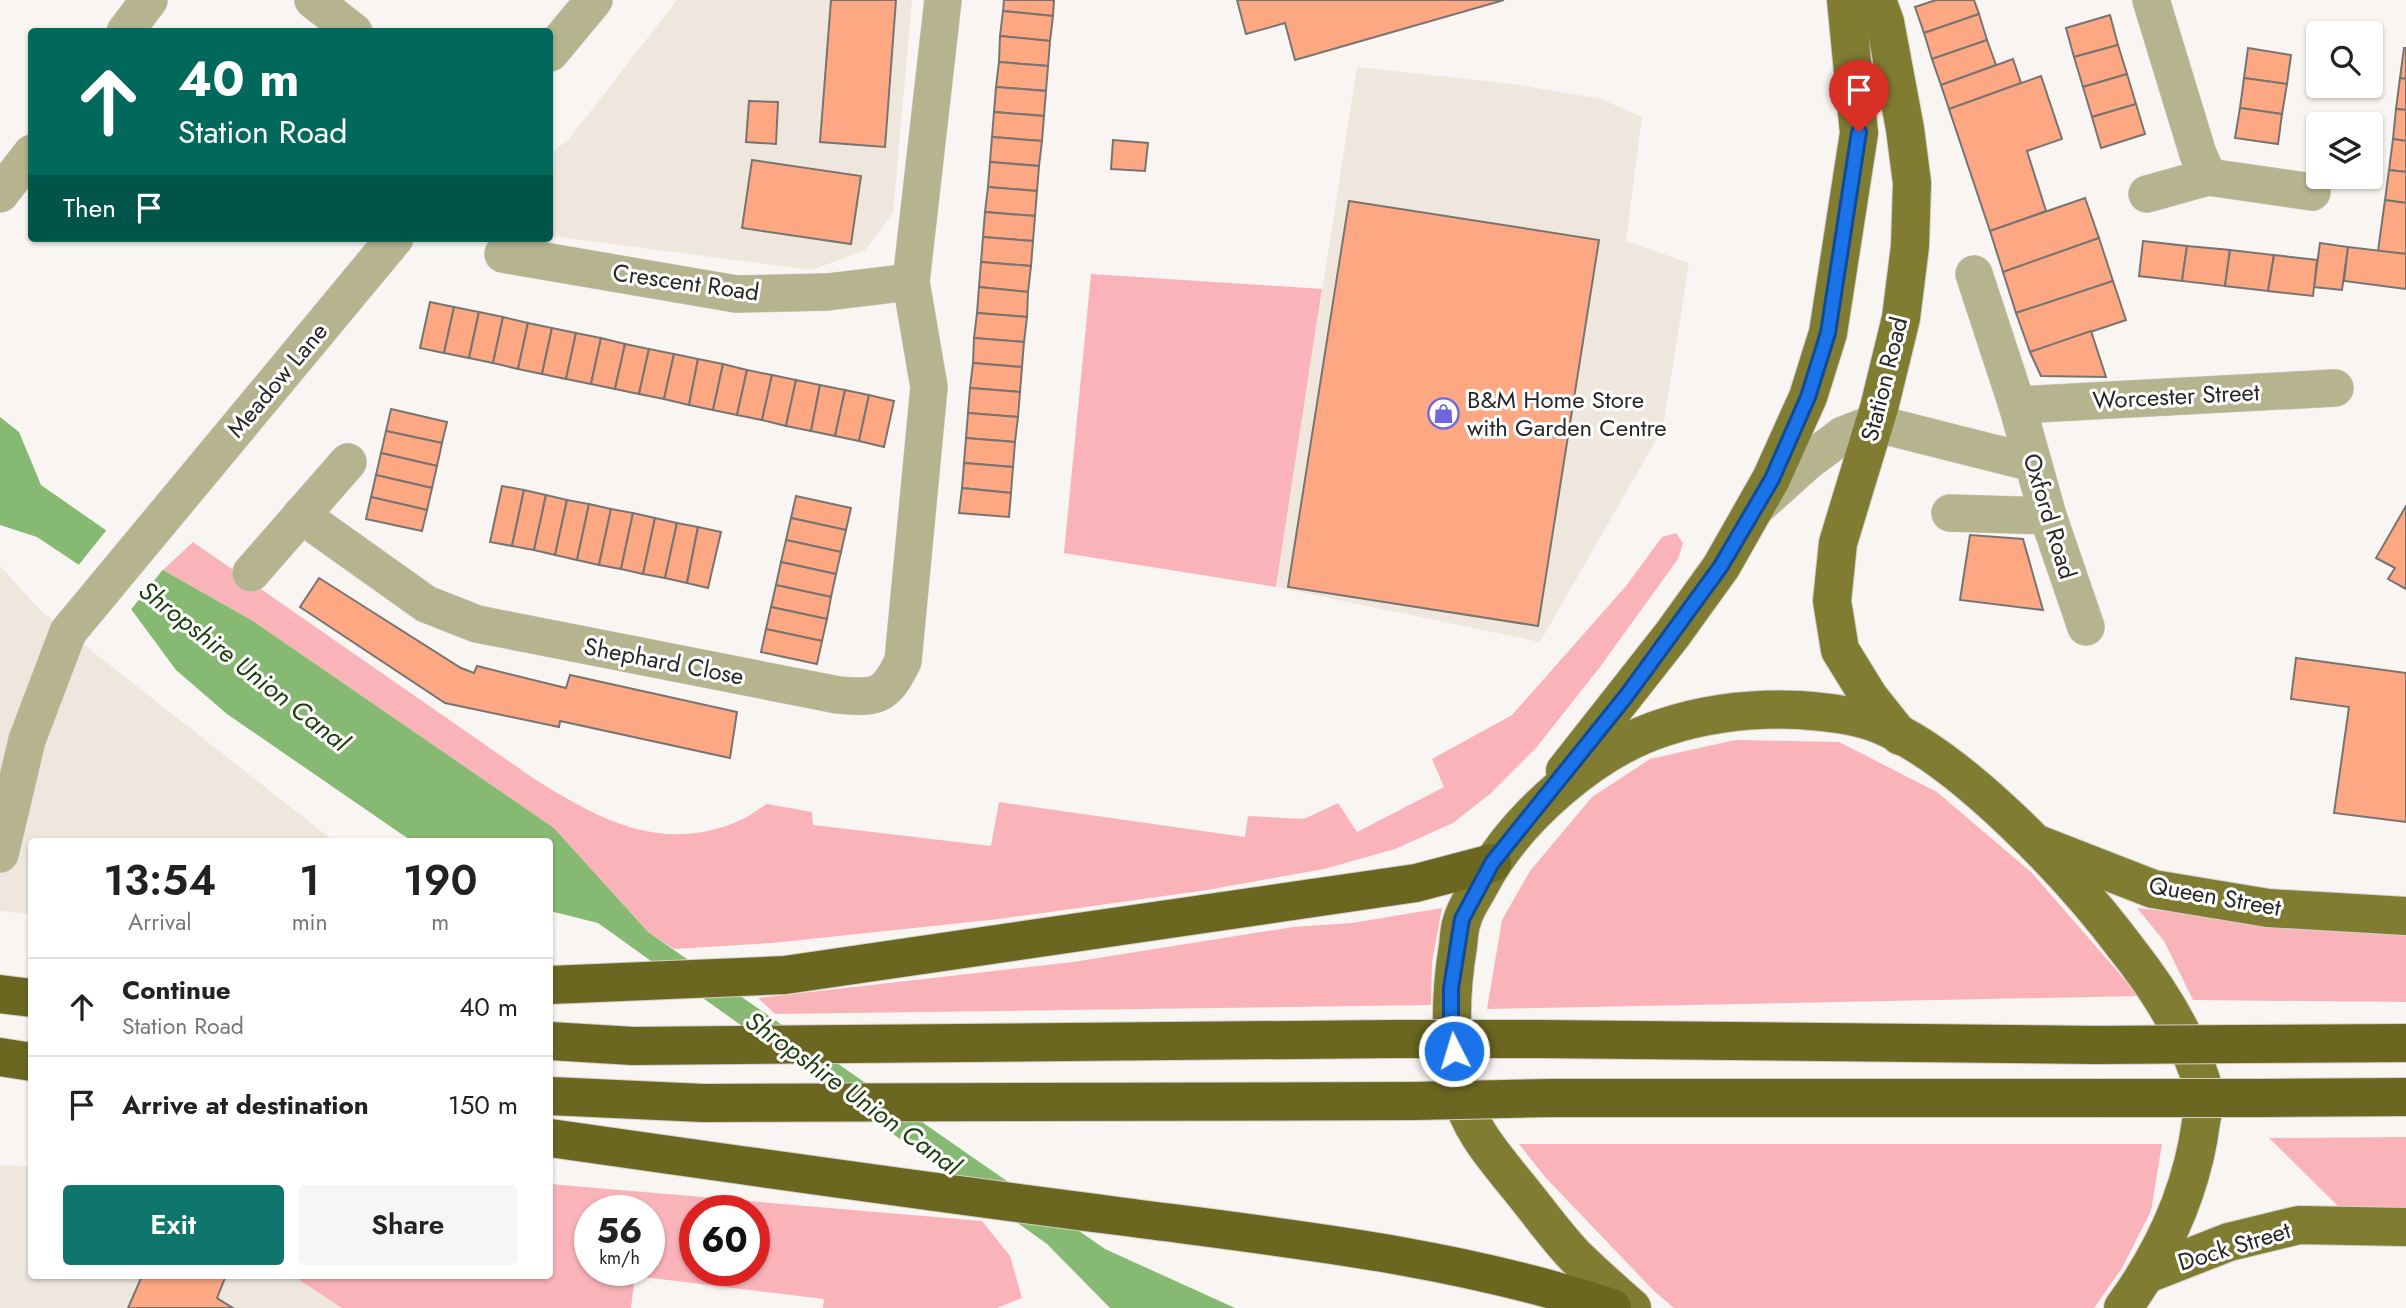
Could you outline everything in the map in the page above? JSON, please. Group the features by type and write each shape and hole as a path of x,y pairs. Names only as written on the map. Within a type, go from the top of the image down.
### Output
{"highway":[{"path":"555,985 786,975 1416,883 1492,863"},
{"path":"553,1041 633,1046 1540,1038 2095,1045 2406,1043"},
{"path":"0,1057 28,1061"},
{"path":"553,1096 703,1103 1030,1104 1552,1098 2406,1097"},
{"path":"553,1138 1440,1262 1612,1308"}],"main road":[{"path":"1632,1308 1574,1255 1492,1154 1474,1127 1460,1093 1451,1030 1451,988 1462,919 1492,863 1672,635 1721,566 1772,479 1808,397 1828,333 1859,132 1846,0"},
{"name":"Station Road","path":"1877,0 1885,22 1899,90 1912,183 1910,246 1901,318 1874,423 1838,543 1832,601 1840,650 1869,697 1902,737"},
{"path":"1519,827 1575,776 1623,746 1662,727 1702,718 1768,709 1831,712 1882,726 1930,753 1957,774 2032,841 2106,921 2164,1000 2181,1029 2197,1069 2205,1097 2197,1152 2173,1224 2147,1274 2123,1308"},
{"name":"Queen Street","path":"2032,841 2153,889 2267,908 2406,916"},
{"name":"Dock Street","path":"2147,1274 2229,1242 2299,1225 2406,1227"}],"street":[{"path":"128,28 149,0"},
{"path":"313,0 349,28"},
{"path":"553,49 594,0"},
{"path":"911,282 943,0"},
{"path":"2151,0 2198,154 2208,177"},
{"path":"0,194 28,158"},
{"path":"2147,194 2208,177 2312,192"},
{"name":"Meadow Lane","path":"0,854 27,740 68,632 392,242"},
{"name":"Crescent Road","path":"502,254 736,294 827,292 911,282"},
{"path":"1974,274 2017,405"},
{"name":"Shephard Close","path":"301,515 426,604 477,624 838,695 869,698 892,684 903,661 917,524 929,387 911,282"},
{"name":"Worcester Street","path":"2017,405 2335,388"},
{"name":"Oxford Road","path":"2017,405 2048,516 2086,627"},
{"path":"1754,510 1807,462 1843,435 1874,423 2033,463"},
{"path":"251,573 348,462"},
{"path":"1950,513 2048,516"}],"shaded area":[{"path":"677,0 912,0 893,213 865,250 812,270 553,236 553,152 569,139"},
{"path":"1357,67 1513,84 1601,99 1642,117 1626,241 1689,263 1663,428 1540,642 1276,587"},
{"path":"1091,274 1322,289 1276,587 1064,553"},
{"path":"1676,533 1683,543 1678,559 1600,667 1536,748 1490,794 1453,823 1395,849 1324,869 1207,890 999,919 772,943 674,949 648,932 554,828 253,621 163,570 193,542 533,778 581,806 629,827 680,834 706,831 738,821 767,804 812,812 813,825 991,846 999,802 1245,837 1248,816 1304,819 1338,803 1357,832 1444,787 1432,759 1512,715 1626,586 1662,537"},
{"path":"0,566 41,611 330,838 28,838 28,914 0,911"},
{"path":"1735,740 1839,742 1937,792 2032,873 2139,996 1487,1009 1502,920 1530,871 1592,797 1650,759"},
{"path":"1442,908 1432,962 1431,1005 775,1014 758,998 1073,962 1293,927 1352,923"},
{"path":"2137,908 2406,936 2406,1002 2193,1000 2164,941"},
{"path":"2406,1137 2406,1208 2341,1209 2269,1138"},
{"path":"1519,1144 2162,1144 2151,1211 2122,1268 2094,1308 1674,1308 1654,1291 1545,1177"},
{"path":"0,1165 28,1167 28,1279 298,1279 342,1308 0,1308"},
{"path":"553,1184 679,1195 679,1281 665,1280 665,1195 574,1195 574,1286 634,1286 631,1308 342,1308 298,1279 553,1279"},
{"path":"770,1203 982,1221 1010,1256 1022,1298 997,1308 823,1308 824,1299 717,1286 770,1286"}],"water":[{"name":"Shropshire Union Canal","path":"0,417 19,432 41,485 163,570 253,621 554,828 648,932 1105,1249 1235,1308 1110,1308 1047,1244 598,923 553,912 553,838 407,838 227,714 176,670 131,609 79,565 37,537 0,525"}],"pier":[{"path":"109,527 165,567 129,612 77,567"}],"building":[{"path":"831,0 896,0 885,147 820,142"},
{"path":"1004,0 1054,0 1053,16 1003,11"},
{"path":"1237,0 1504,0 1295,60 1285,23 1246,34"},
{"path":"1936,0 1974,0 1979,14 1924,33 1915,7"},
{"path":"1003,11 1053,16 1050,41 1000,36"},
{"path":"1979,14 1987,40 1932,59 1924,33"},
{"path":"2110,15 2118,45 2074,57 2066,28"},
{"path":"1000,36 1050,41 1048,66 999,62"},
{"path":"1987,40 1996,65 1941,85 1932,59"},
{"path":"2118,45 2127,74 2083,87 2074,57"},
{"path":"2248,48 2291,55 2287,84 2244,78"},
{"path":"2406,48 2406,79 2400,78"},
{"path":"2013,59 2021,83 1949,109 1941,85"},
{"path":"999,62 1048,66 1046,91 996,87"},
{"path":"2127,74 2136,104 2092,117 2083,87"},
{"path":"2041,76 2062,139 2027,151 2046,211 1990,231 1949,109"},
{"path":"2244,78 2287,84 2282,114 2240,108"},
{"path":"2400,78 2406,79 2406,110 2396,109"},
{"path":"996,87 1046,91 1044,116 994,112"},
{"path":"749,101 778,102 776,144 746,142"},
{"path":"2136,104 2145,134 2101,148 2092,117"},
{"path":"2240,108 2282,114 2278,144 2235,138"},
{"path":"2396,109 2406,110 2406,141 2393,139"},
{"path":"994,112 1044,116 1042,141 992,137"},
{"path":"992,137 1042,141 1039,166 990,162"},
{"path":"2393,139 2406,141 2406,172 2389,170"},
{"path":"1113,140 1148,143 1145,171 1111,169"},
{"path":"752,160 861,176 851,244 742,228"},
{"path":"990,162 1039,166 1037,191 988,187"},
{"path":"2389,170 2406,172 2406,203 2385,200"},
{"path":"988,187 1037,191 1035,216 985,212"},
{"path":"2085,198 2099,238 2003,272 1990,231"},
{"path":"2385,200 2406,203 2406,254 2378,251"},
{"name":"B&M Home Store with Garden Centre","path":"1349,201 1599,240 1538,626 1288,587"},
{"path":"985,212 1035,216 1033,241 983,237"},
{"path":"983,237 1033,241 1031,266 981,262"},
{"path":"2099,238 2113,281 2016,313 2003,272"},
{"path":"2143,241 2187,246 2182,281 2139,276"},
{"path":"2320,243 2348,247 2342,290 2314,287"},
{"path":"2187,246 2230,250 2225,286 2182,281"},
{"path":"2348,247 2406,254 2406,289 2344,281"},
{"path":"2230,250 2274,255 2268,291 2225,286"},
{"path":"2274,255 2317,260 2313,296 2268,291"},
{"path":"981,262 1031,266 1028,292 979,287"},
{"path":"2113,281 2126,320 2030,352 2016,313"},
{"path":"979,287 1028,292 1027,317 977,313"},
{"path":"430,302 454,307 444,353 420,348"},
{"path":"454,307 479,312 469,358 444,353"},
{"path":"479,312 503,317 493,363 469,358"},
{"path":"977,313 1027,317 1024,342 974,338"},
{"path":"503,317 528,323 518,369 493,363"},
{"path":"528,323 552,328 542,374 518,369"},
{"path":"552,328 576,333 566,379 542,374"},
{"path":"2091,331 2106,377 2041,376 2030,352"},
{"path":"576,333 601,338 591,384 566,379"},
{"path":"601,338 625,344 615,389 591,384"},
{"path":"974,338 1024,342 1022,367 973,363"},
{"path":"625,344 649,349 639,394 615,389"},
{"path":"649,349 674,354 664,399 639,394"},
{"path":"674,354 698,359 689,405 664,399"},
{"path":"698,359 723,364 713,410 689,405"},
{"path":"973,363 1022,367 1020,392 970,388"},
{"path":"723,364 747,370 737,415 713,410"},
{"path":"747,370 772,375 762,420 737,415"},
{"path":"772,375 796,380 786,426 762,420"},
{"path":"796,380 820,385 811,431 786,426"},
{"path":"820,385 845,390 835,436 811,431"},
{"path":"970,388 1020,392 1018,417 968,413"},
{"path":"845,390 869,395 859,441 835,436"},
{"path":"869,395 894,401 884,447 859,441"},
{"path":"391,409 447,422 442,443 386,431"},
{"path":"968,413 1018,417 1015,442 966,438"},
{"path":"386,431 442,443 437,466 381,453"},
{"path":"966,438 1015,442 1013,467 964,463"},
{"path":"381,453 437,466 432,488 376,475"},
{"path":"964,463 1013,467 1011,493 962,488"},
{"path":"376,475 432,488 427,510 371,497"},
{"path":"502,486 524,490 512,546 490,542"},
{"path":"962,488 1011,493 1009,517 959,513"},
{"path":"524,490 546,495 534,550 512,546"},
{"path":"546,495 567,500 555,555 534,550"},
{"path":"796,496 851,508 846,530 791,518"},
{"path":"371,497 427,510 422,531 366,519"},
{"path":"567,500 589,504 577,560 555,555"},
{"path":"589,504 611,509 599,565 577,560"},
{"path":"2406,506 2406,589 2388,579 2395,568 2376,558"},
{"path":"611,509 633,513 621,569 599,565"},
{"path":"633,513 655,518 643,574 621,569"},
{"path":"655,518 677,523 665,578 643,574"},
{"path":"791,518 846,530 841,552 786,540"},
{"path":"677,523 698,527 687,583 665,578"},
{"path":"698,527 721,532 708,588 687,583"},
{"path":"1970,535 2023,539 2043,610 1960,600"},
{"path":"786,540 841,552 836,574 781,562"},
{"path":"781,562 836,574 831,597 776,585"},
{"path":"319,578 461,668 474,673 477,666 566,688 570,675 737,712 730,758 560,721 559,727 445,703 300,607"},
{"path":"776,585 831,597 827,619 771,607"},
{"path":"771,607 827,619 822,641 766,629"},
{"path":"766,629 822,641 817,664 761,652"},
{"path":"2296,658 2406,673 2406,822 2334,813 2349,707 2291,699"},
{"path":"141,1279 225,1279 217,1298 233,1308 128,1308"}],"place":[{"name":"B&M Home Store with Garden Centre","path":"1444,413"}],"route":[{"path":"1454,1051 1451,988 1462,919 1492,863 1672,635 1721,566 1772,479 1808,397 1828,333 1859,132"}]}
